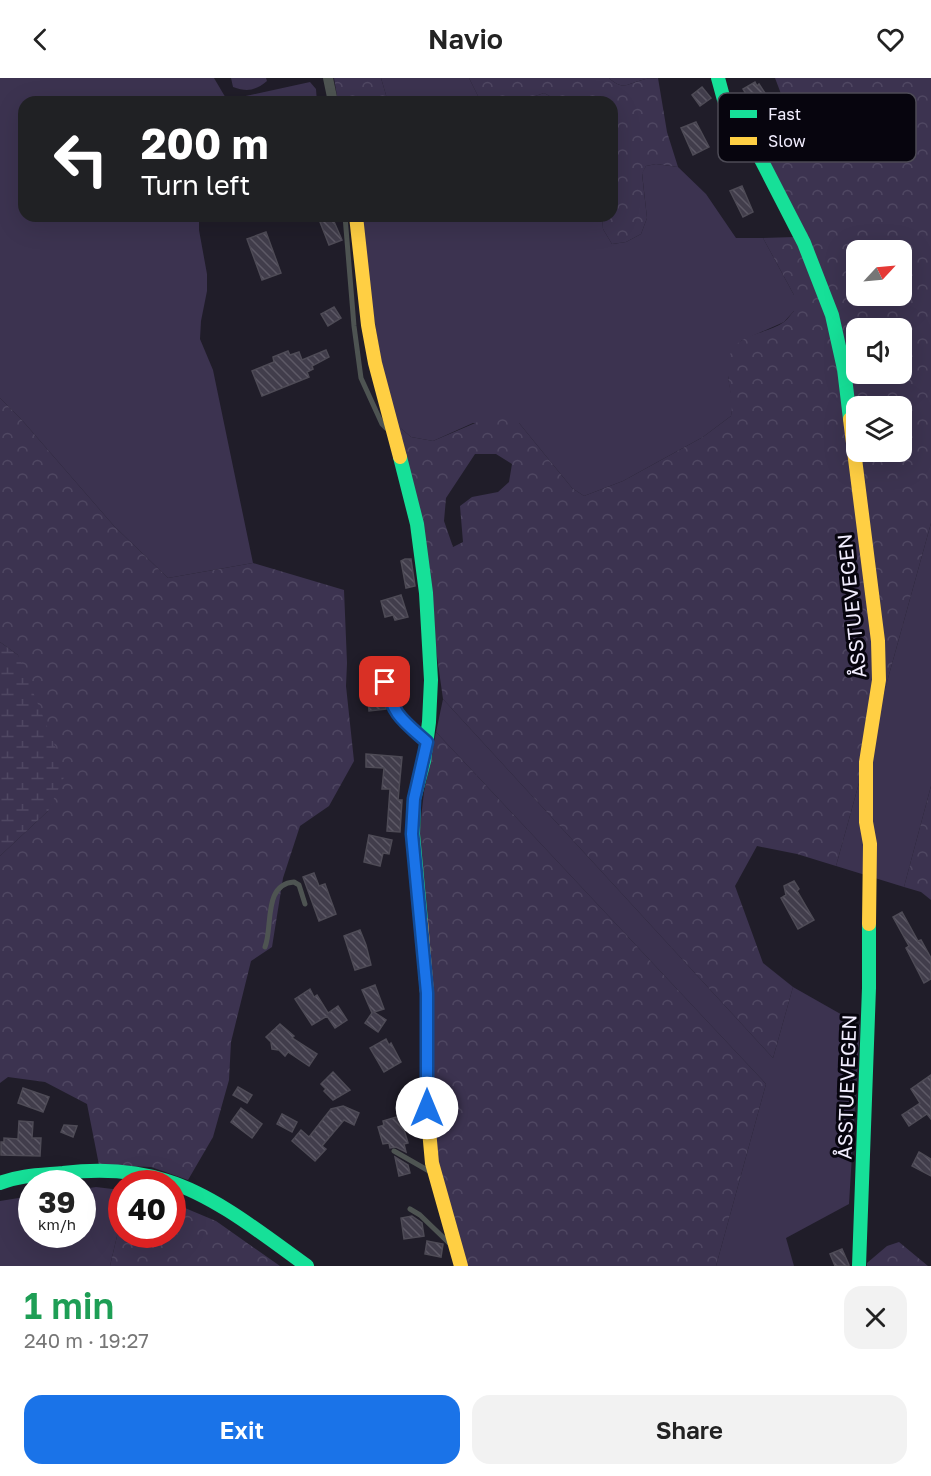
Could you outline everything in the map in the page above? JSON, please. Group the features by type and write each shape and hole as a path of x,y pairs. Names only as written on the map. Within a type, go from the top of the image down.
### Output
{"street":[{"path":"328,78 332,96"},
{"name":"ÅSSTUEVEGEN","path":"718,78 722,93"},
{"name":"ÅSSTUEVEGEN","path":"764,162 804,243 832,315 844,369 873,595 879,681 866,762 866,822 870,844 869,988 859,1266"},
{"path":"357,222 368,324 375,363 417,524 426,593 431,680 427,742 414,799 412,834 427,993 427,1108 432,1163 462,1266"},
{"path":"0,1183 16,1177 90,1170 169,1180 224,1207 307,1266"}],"lane":[{"path":"345,222 354,326 361,378 382,423 395,438"},
{"path":"385,682 399,718 427,742"},
{"path":"265,947 269,936 274,894 288,882 294,882 299,885 304,904"},
{"path":"394,1151 436,1175"},
{"path":"410,1209 420,1215 458,1250"}],"green space":[{"path":"0,78 214,78 225,96 18,96 18,222 199,222 207,274 207,291 200,339 213,370 253,563 168,578 114,526 0,398"},
{"path":"231,78 266,78 267,81 255,89 243,90 233,87"},
{"path":"334,78 381,78 386,96 337,96"},
{"path":"381,78 469,78 478,96 386,96"},
{"path":"469,78 609,78 618,84 629,85 644,79 658,78 667,132 678,167 656,164 646,166 642,174 647,218 641,234 626,242 612,244 603,229 602,222 618,222 618,96 550,96 544,93 535,96 478,96"},
{"path":"609,78 658,78 622,85"},
{"path":"775,78 931,78 931,523 836,866 797,854 757,846 735,886 763,963 793,987 773,1058 443,699 433,628 391,420 411,437 433,441 494,415 519,423 572,488 584,496 623,481 703,437 731,416 732,401 728,363 734,348 746,338 784,322 794,311 794,295 763,238 795,237 756,162 916,162 916,93 781,93","holes":["475,454 496,454 512,464 509,482 498,492 472,497 460,506 463,542 453,547 444,521 446,498"]},
{"path":"310,82 316,89 317,96 245,96"},
{"path":"656,164 678,167 706,194 736,238 763,238 794,295 794,311 784,322 741,341 728,377 733,404 731,416 703,437 623,481 584,496 572,488 519,423 473,423 433,441 411,437 391,420 358,222 602,222 603,229 612,244 626,242 641,234 647,218 642,173 646,166"},
{"path":"0,398 114,526 168,578 253,563 344,590 346,686 354,761 329,806 300,826 283,878 272,947 251,961 231,1042 229,1080 213,1137 188,1180 186,1179 186,1170 99,1165 87,1104 45,1082 8,1077 0,1083 0,856 48,811 18,655 0,642"},
{"path":"931,523 931,786 904,887 836,866"},
{"path":"0,642 18,655 66,773 48,811 0,856"},
{"path":"443,699 773,1058 793,987 860,1025 849,1204 786,1238 794,1266 716,1266 766,1084 436,732"},
{"path":"436,732 766,1084 716,1266 465,1266 435,1161 418,845 424,792"},
{"path":"931,786 931,900 921,892 904,887"},
{"path":"96,1187 108,1188 108,1248 114,1248 110,1266 0,1266 0,1201 18,1198 18,1248 96,1248"},
{"path":"186,1208 216,1221 280,1266 110,1266 114,1248 186,1248"},
{"path":"899,1242 928,1266 867,1266 867,1263 887,1246"}],"building":[{"path":"755,82 765,93 746,93 743,89"},
{"path":"702,87 711,98 700,106 692,95"},
{"path":"696,122 709,147 693,155 681,128"},
{"path":"742,186 753,212 743,217 730,191"},
{"path":"320,222 334,222 342,240 329,245"},
{"path":"266,232 281,273 262,280 247,239"},
{"path":"334,307 341,318 328,326 321,314"},
{"path":"326,350 329,357 312,366 313,369 307,372 309,377 262,396 252,371 274,362 273,357 288,351 290,355 299,352 302,360"},
{"path":"411,559 415,586 406,588 401,561"},
{"path":"401,595 408,617 395,620 393,615 385,617 381,601"},
{"path":"389,664 391,677 379,679 377,666"},
{"path":"382,690 386,709 369,711 367,692"},
{"path":"366,754 402,757 398,800 402,800 400,832 387,831 390,789 382,789 384,768 366,767"},
{"path":"369,835 392,840 389,854 383,853 380,866 364,862"},
{"path":"314,873 319,886 325,884 336,914 319,921 303,877"},
{"path":"794,881 799,889 797,891 814,920 798,929 781,898 786,895 784,886"},
{"path":"902,912 918,941 921,940 931,958 931,979 924,983 906,948 909,946 893,917"},
{"path":"360,930 371,965 355,970 344,936"},
{"path":"375,985 384,1009 374,1012 386,1020 378,1032 365,1023 372,1013 362,990"},
{"path":"310,989 314,997 317,995 328,1013 338,1006 347,1020 335,1028 327,1016 312,1025 295,999"},
{"path":"280,1024 294,1036 292,1038 317,1054 309,1066 288,1052 285,1056 279,1050 272,1049 271,1042 266,1037"},
{"path":"386,1039 389,1045 391,1043 401,1062 384,1072 370,1048"},
{"path":"333,1072 350,1090 333,1100 321,1084"},
{"path":"931,1075 931,1119 927,1114 909,1126 902,1115 920,1103 911,1089"},
{"path":"238,1087 252,1095 247,1103 233,1095"},
{"path":"23,1088 49,1097 43,1112 18,1103"},
{"path":"343,1106 359,1113 354,1125 344,1120 322,1146 326,1149 315,1161 292,1141 301,1130 309,1137 331,1109"},
{"path":"241,1108 262,1124 252,1138 231,1122"},
{"path":"282,1114 297,1122 292,1132 277,1124"},
{"path":"400,1116 408,1143 404,1144 406,1152 396,1147 390,1148 389,1143 383,1144 378,1127 384,1125 383,1121"},
{"path":"19,1121 33,1122 32,1138 41,1138 40,1156 1,1155 1,1142 4,1142 4,1138 18,1139"},
{"path":"64,1125 77,1126 73,1137 61,1132"},
{"path":"919,1152 931,1159 931,1176 912,1166"},
{"path":"395,1157 408,1165 410,1173 399,1176"},
{"path":"412,1216 422,1223 424,1236 404,1239 401,1218"},
{"path":"427,1241 443,1244 441,1257 425,1254"},
{"path":"842,1249 849,1266 835,1266 830,1254"}],"traffic: fast":[{"path":"718,78 722,93"},
{"path":"762,162 804,243 832,315 844,369 847,396"},
{"path":"400,457 417,524 426,593 431,680 424,761 414,799 413,834 421,921"},
{"path":"859,1266 869,988 869,924"},
{"path":"0,1183 15,1178 89,1171 115,1171 154,1177 204,1196 307,1266"}],"traffic: slow":[{"path":"357,222 368,325 375,363 400,457"},
{"path":"855,462 878,641 879,680 866,762 866,822 870,844 869,924"},
{"path":"421,921 427,993 427,1108 432,1163 461,1266"}],"route":[{"path":"385,682 399,718 427,742 414,799 412,834 427,993 427,1108"}]}
